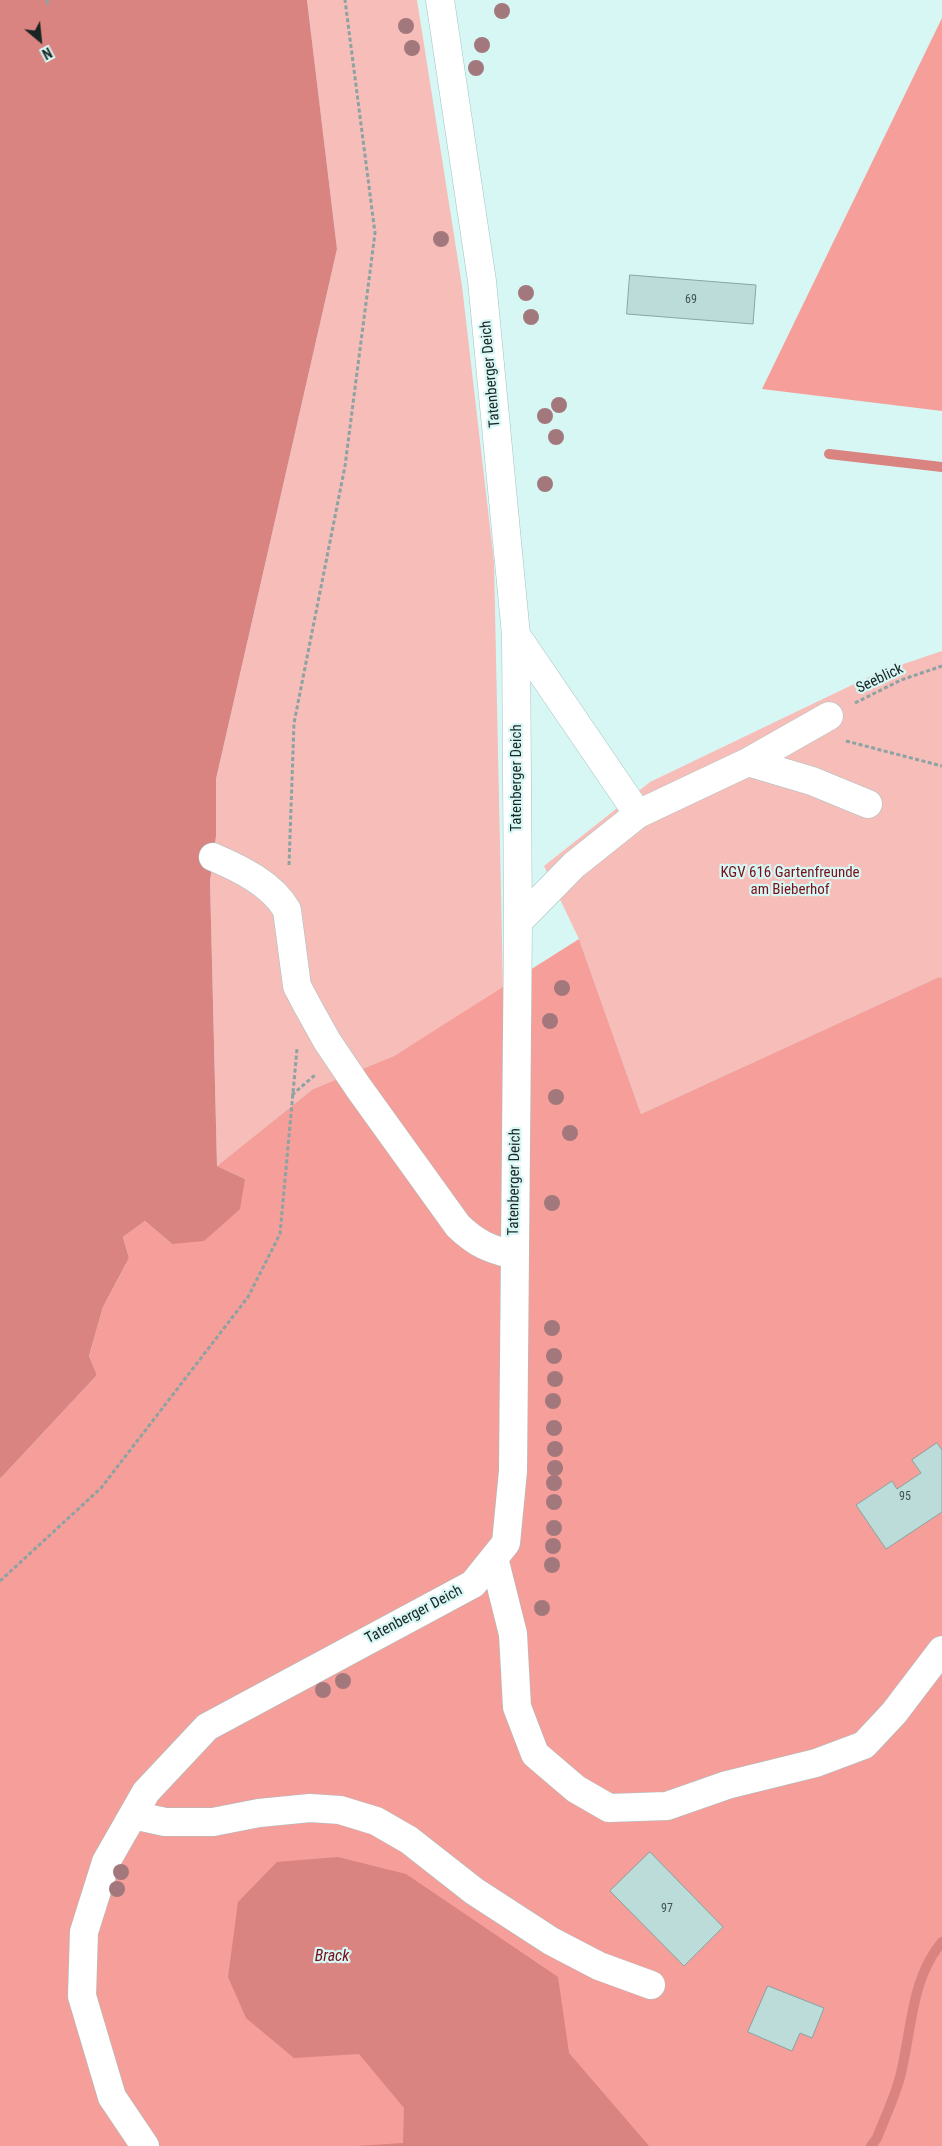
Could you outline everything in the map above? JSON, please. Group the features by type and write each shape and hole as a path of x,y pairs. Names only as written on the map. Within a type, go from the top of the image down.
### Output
{"street":[{"name":"Tatenberger Deich","path":"145,2146 112,2097 82,1996 84,1932 106,1862 146,1792 208,1727 473,1584 506,1543 513,1471 518,922 516,635 482,281 440,0"},
{"path":"516,635 638,814"},
{"path":"518,922 574,865 638,814 748,762 829,716"},
{"path":"748,762 812,781 868,804"},
{"path":"213,857 262,883 282,902 287,910 297,986 339,1060 458,1226 470,1238 487,1248 514,1255"},
{"path":"494,1558 513,1634 517,1707 535,1754 576,1789 609,1808 667,1806 727,1786 816,1763 864,1745 894,1713 942,1650"},
{"path":"133,1815 165,1822 214,1822 259,1813 310,1808 340,1810 376,1821 409,1840 474,1891 551,1941 599,1966 651,1985"}],"path":[{"path":"47,0 48,7"},
{"path":"287,910 294,723 344,466 375,233 345,0"},
{"name":"Seeblick","path":"829,716 901,680 942,666"},
{"path":"842,740 942,766"},
{"path":"0,1581 101,1488 248,1297 280,1234 292,1109"}],"green space":[{"path":"307,0 417,0 462,286 494,562 503,989 394,1056 313,1089 217,1166 210,881 216,836 216,779 337,249"},
{"name":"KGV 616 Gartenfreunde am Bieberhof","path":"942,651 942,978 939,977 641,1114 579,939 544,866 650,782 877,673"}],"shaded area":[{"path":"942,18 942,411 762,389"},
{"path":"579,939 641,1114 939,977 942,978 942,2146 0,2146 0,1479 97,1375 89,1356 103,1307 129,1258 123,1237 145,1221 172,1244 245,1179 217,1166 313,1089 394,1056"}],"water":[{"path":"0,0 307,0 337,249 216,779 216,836 210,881 217,1166 245,1179 240,1209 204,1241 172,1244 145,1221 123,1237 129,1258 103,1307 89,1356 97,1375 0,1479"},
{"name":"Brack","path":"338,1857 406,1874 558,1977 569,2053 649,2146 356,2146 403,2143 404,2108 359,2054 294,2058 246,2018 228,1977 238,1902 277,1862"}],"building":[{"path":"630,275 756,285 753,324 627,314"},
{"path":"937,1443 942,1450 942,1512 886,1549 856,1505 892,1481 897,1489 921,1473 912,1460"},
{"path":"650,1852 723,1927 684,1966 610,1891"},
{"path":"768,1986 824,2008 812,2038 800,2033 792,2051 748,2032"}],"waterway":[{"path":"829,454 942,467"},
{"path":"871,2146 877,2138 899,2081 918,1988 932,1956 942,1942"}]}
